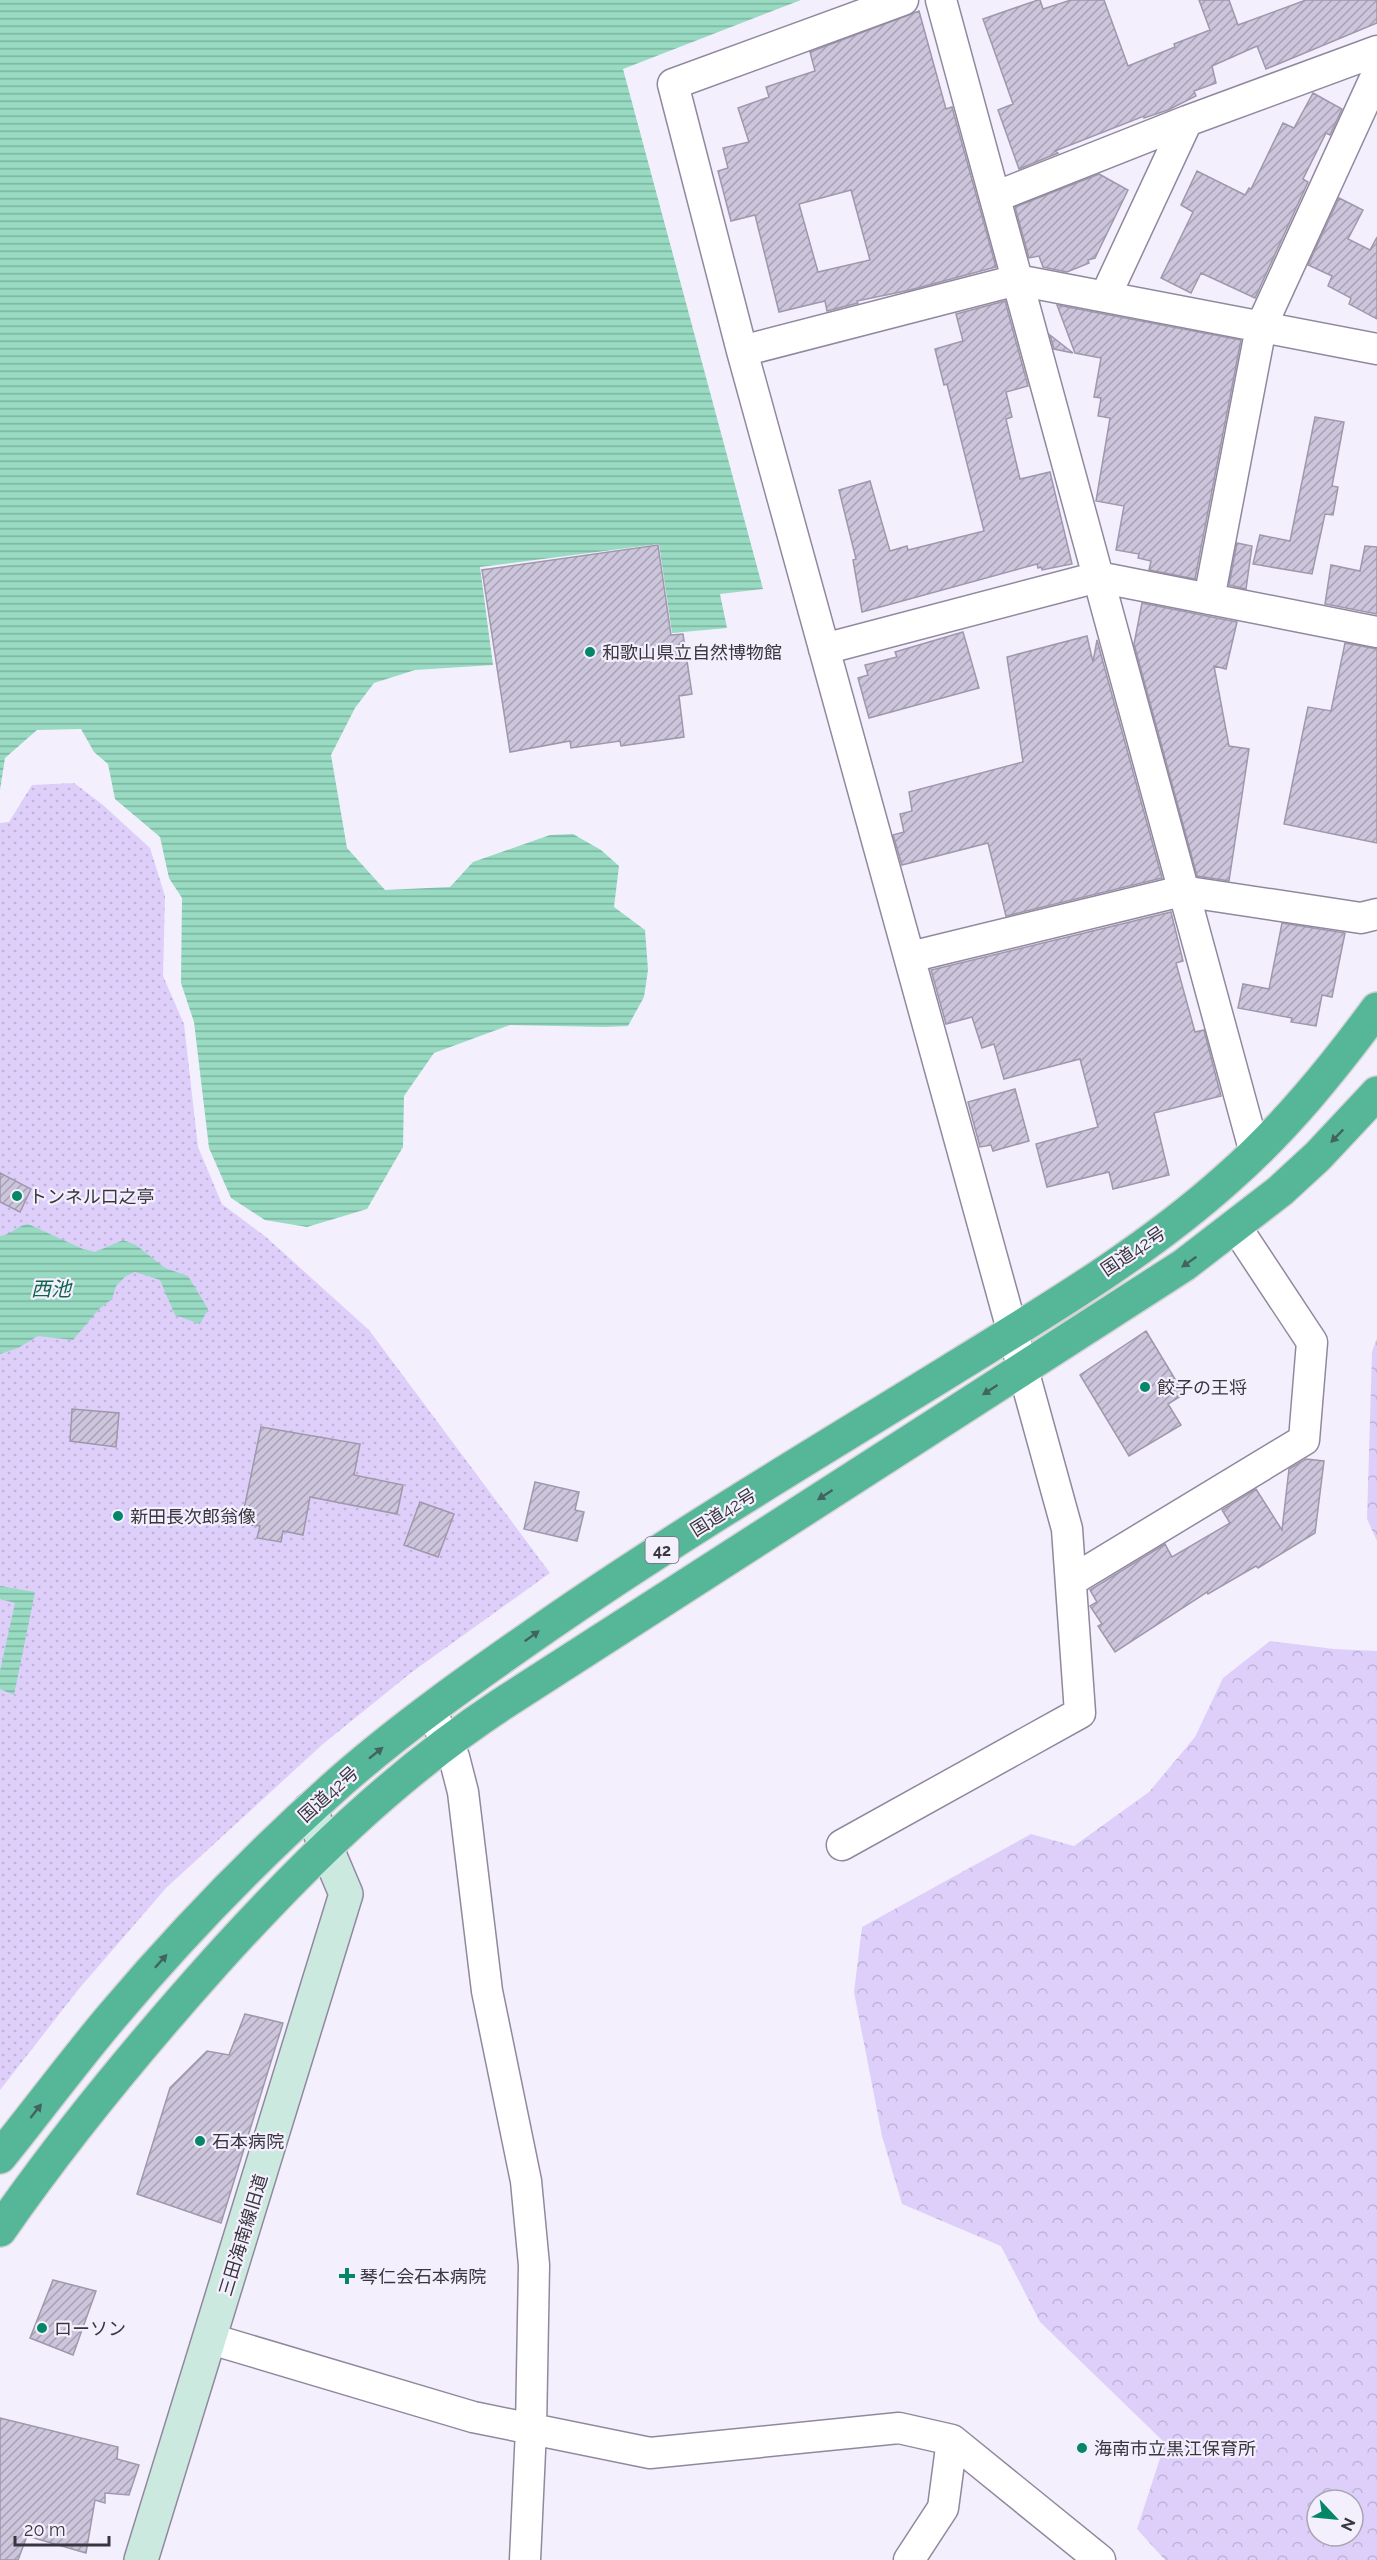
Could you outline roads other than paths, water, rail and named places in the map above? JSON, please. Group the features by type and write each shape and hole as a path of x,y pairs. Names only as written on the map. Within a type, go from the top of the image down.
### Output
{"highway":[{"name":"国道42号","path":"0,2157 77,2060 204,1914 310,1809 345,1778 430,1710 546,1627 667,1547 1013,1332 1177,1221 1255,1153 1309,1096 1377,1009"},
{"name":"国道42号","path":"4,2216 128,2060 237,1938 326,1847 382,1794 447,1742 492,1710 1184,1265 1236,1227 1318,1156 1377,1093"}],"street":[{"path":"842,1845 1080,1713 1067,1529 742,351 673,84 903,0"},
{"path":"941,0 1255,1153"},
{"path":"995,197 1187,121 1377,51"},
{"path":"1209,599 1261,327 1377,74"},
{"path":"1105,297 1187,121"},
{"path":"742,351 1017,280 1377,349"},
{"path":"824,649 1098,577 1377,632"},
{"path":"910,957 1182,891 1361,918 1377,914"},
{"path":"1071,1581 1304,1440 1312,1342 1236,1227"},
{"path":"430,1710 454,1757 463,1792 487,1991 526,2181 534,2265 531,2429 525,2560"},
{"name":"三田海南線旧道","path":"141,2560 211,2339 346,1894 310,1809"},
{"path":"211,2339 473,2417 650,2453 899,2428 952,2440 1100,2560"},
{"path":"909,2560 943,2508 952,2440"}],"water":[{"path":"0,0 801,0 623,69 763,589 720,594 727,628 672,633 659,544 480,567 493,665 415,670 374,683 355,708 331,755 347,848 385,890 450,887 473,862 550,835 573,834 601,850 619,866 614,907 645,930 648,970 644,997 628,1026 510,1025 434,1053 404,1096 403,1147 367,1209 307,1227 265,1220 231,1198 209,1148 194,1022 181,983 182,898 169,878 160,837 115,799 108,764 94,752 81,729 37,730 5,758 0,790"},
{"name":"西池","path":"28,1224 83,1249 95,1252 123,1240 136,1245 165,1268 188,1276 208,1309 200,1324 175,1315 160,1280 135,1272 126,1276 116,1286 112,1299 99,1309 73,1340 38,1336 18,1348 0,1354 0,1236"},
{"path":"0,1586 35,1592 14,1695 0,1689 0,1671 15,1603 0,1599"}],"place":[{"name":"和歌山県立自然博物館","path":"590,652"},
{"name":"トンネル口之亭","path":"17,1196"},
{"name":"餃子の王将","path":"1145,1387"},
{"name":"新田長次郎翁像","path":"118,1516"},
{"name":"石本病院","path":"200,2141"},
{"name":"琴仁会石本病院","path":"347,2276"},
{"name":"ローソン","path":"42,2328"},
{"name":"海南市立黒江保育所","path":"1082,2448"}]}
